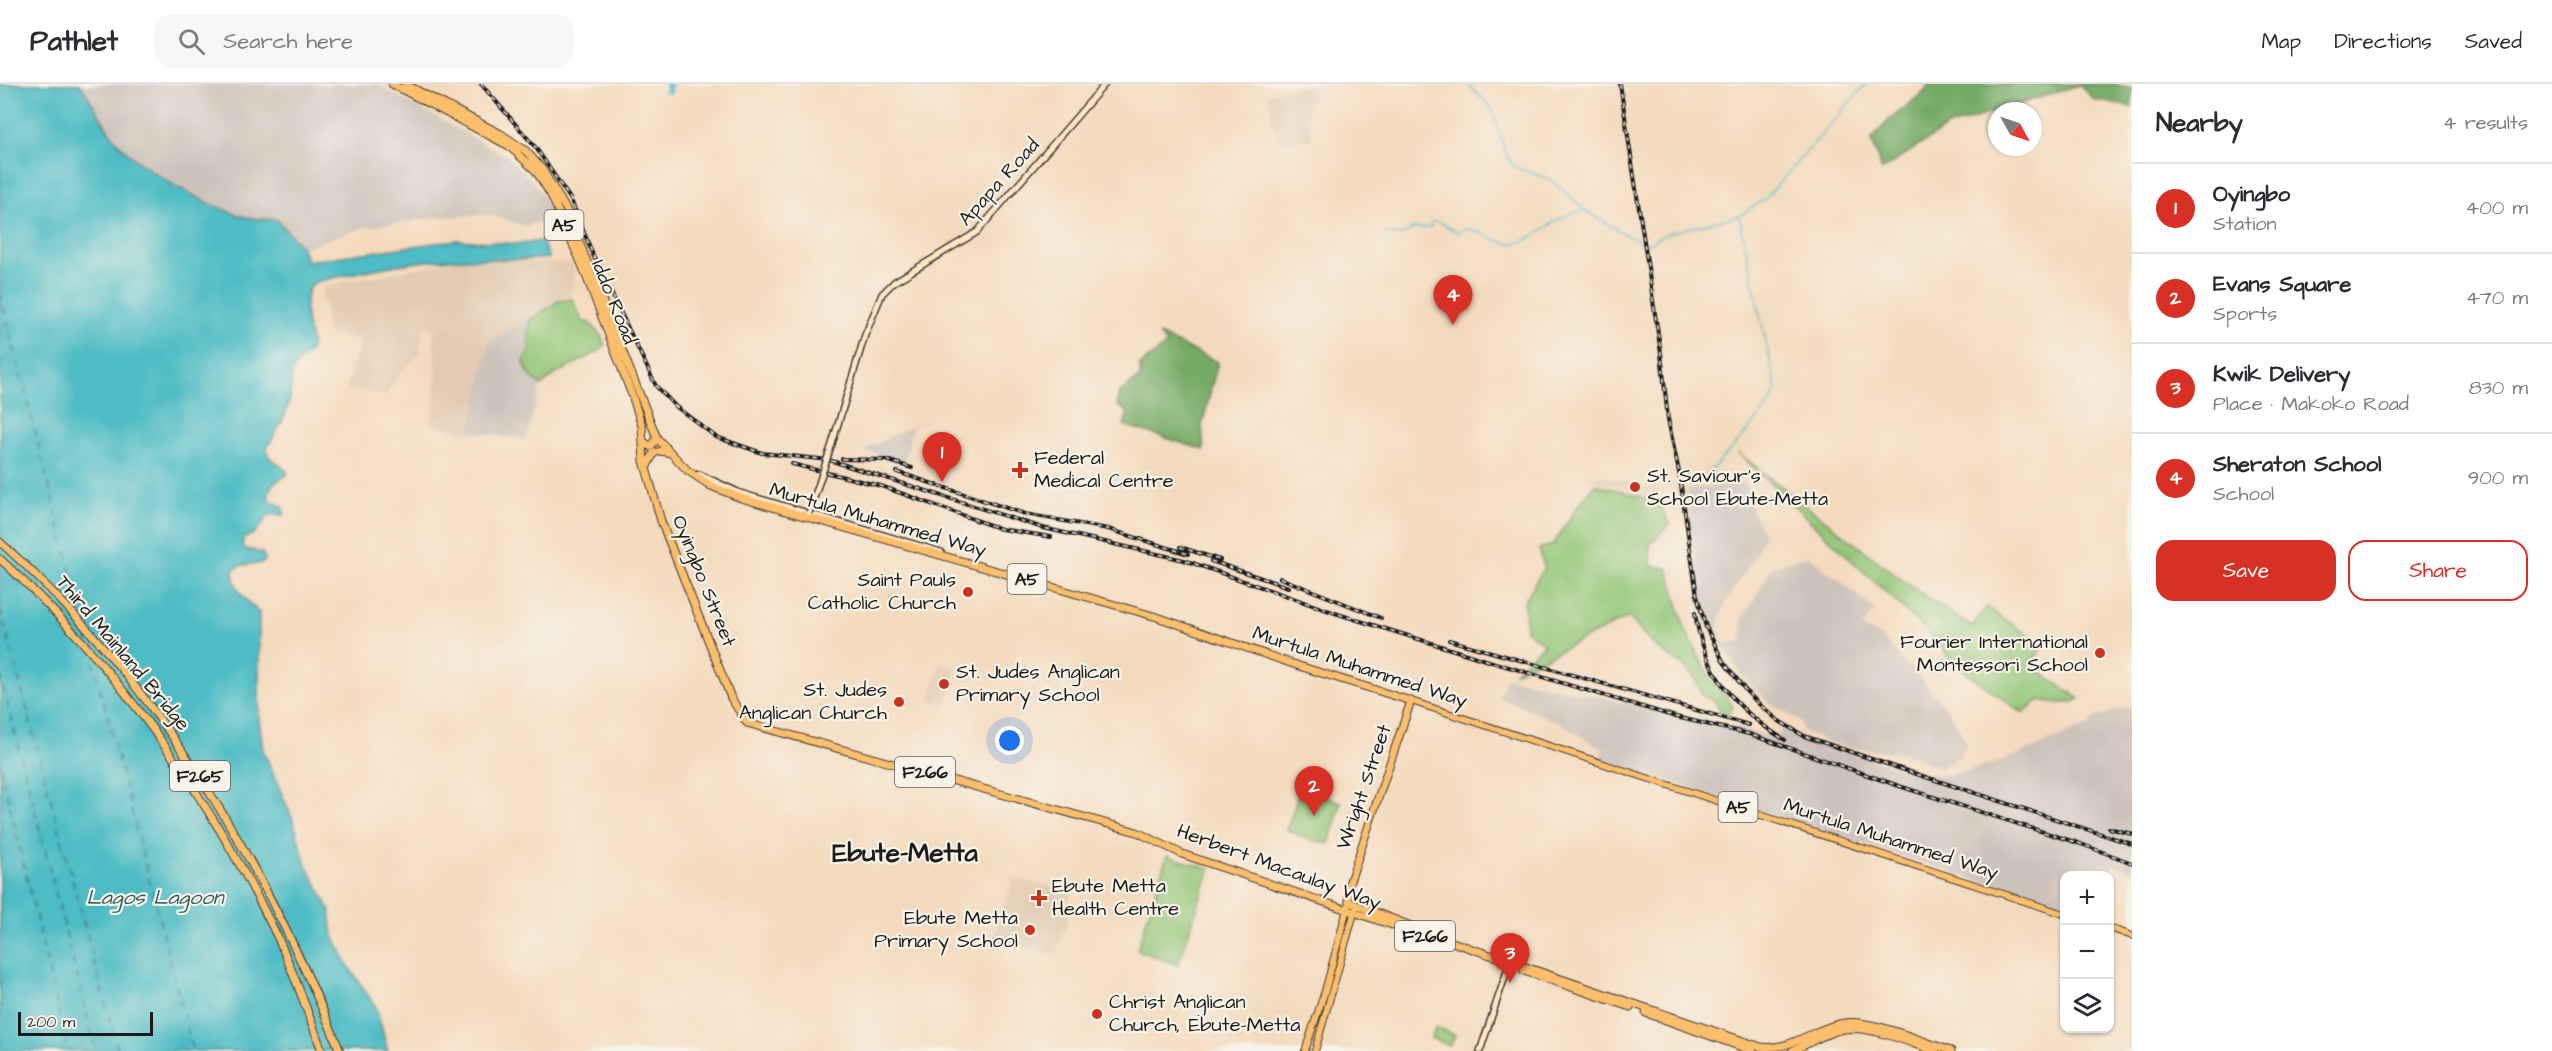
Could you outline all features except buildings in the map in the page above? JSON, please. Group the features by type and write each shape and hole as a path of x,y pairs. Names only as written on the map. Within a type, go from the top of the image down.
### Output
{"highway":[{"name":"Iddo Road","path":"392,84 509,146 536,171 551,195 586,276 640,418 643,441"},
{"name":"Iddo Road","path":"405,84 501,134 526,151 542,170 566,209 657,438"},
{"path":"643,441 651,447 657,438"},
{"name":"Murtula Muhammed Way","path":"657,438 687,470 732,495 968,564 1021,576 1055,589 1157,617 1299,666 1411,701"},
{"name":"Oyingbo Street","path":"643,441 647,471 661,521 731,698 740,715 752,725"},
{"path":"647,471 649,459 654,453 662,451 671,453"},
{"name":"Third Mainland Bridge","path":"0,542 51,591 85,628 148,704 189,759 272,898 308,974 340,1051"},
{"name":"Third Mainland Bridge","path":"0,559 50,608 122,690 151,727 200,798 229,846 276,936 296,980 322,1051"},
{"name":"Wright Street","path":"1351,907 1348,887 1411,701"},
{"name":"Herbert Macaulay Way","path":"752,725 820,742 1137,832 1182,854 1351,907 1753,1051"},
{"name":"Herbert Macaulay Way","path":"1351,907 1366,910 1452,942 1761,1047 1784,1047 1835,1025 1856,1023 1951,1051"},
{"path":"1792,1051 1835,1032 1852,1029 1871,1031 1935,1051"}],"main road":[{"name":"Murtula Muhammed Way","path":"1411,701 2060,913"},
{"path":"1305,1051 1351,907"},
{"path":"1315,1051 1351,907"},
{"path":"2114,930 2132,936"}],"street":[{"name":"Apapa Road","path":"810,513 867,330 882,294 894,282 915,268 945,253 977,232 1105,84"},
{"path":"671,453 690,469 740,493 887,535 957,557 968,564"},
{"path":"1479,1051 1509,965"}],"shaded area":[{"path":"79,84 376,84 508,157 533,182 550,204 554,218 525,226 490,215 440,217 362,228 302,248 277,220 247,218 212,205 159,174 122,147 105,127 96,108"},
{"path":"1312,85 1313,100 1306,102 1313,139 1276,141 1268,94"},
{"path":"461,260 571,263 574,269 571,296 557,299 489,343 470,432 432,425 436,378 433,328 423,330 420,354 400,374 386,396 347,389 360,340 327,333 322,286"},
{"path":"528,318 528,347 524,360 528,372 541,384 526,439 470,432 489,343"},
{"path":"945,410 912,427 904,463 863,450"},
{"name":"St. Saviour's School Ebute-Metta","path":"1599,475 1664,490 1644,495 1586,478"},
{"path":"1746,483 1752,510 1764,535 1755,557 1727,599 1719,621 1718,637 1723,643 1742,641 1743,619 1772,567 1808,555 1876,610 1862,627 1883,638 1948,710 1967,743 1960,756 1941,768 1905,753 1848,748 1825,741 1803,731 1801,722 1768,702 1741,675 1724,647 1719,644 1707,627 1701,604 1686,490"},
{"name":"St. Judes Anglican Primary School","path":"940,663 957,668 946,705 930,700"},
{"path":"1506,677 1742,728 1776,739 1782,727 1834,752 1848,752 1916,773 1939,776 1968,771 2004,760 2089,725 2096,717 2132,705 2132,871 2113,865 2111,871 2060,871 2060,905 2045,898 2033,898 1599,759 1604,750 1560,723 1499,697"},
{"path":"1013,878 1072,892 1067,922 1056,955 994,938"}],"green space":[{"path":"1929,84 2116,84 2132,89 2132,107 2094,100 2079,85 2026,102 1988,102 1988,114 1947,127 1882,170 1871,140 1888,121 1925,91"},
{"path":"572,299 583,322 589,322 600,334 605,345 598,352 557,373 541,386 529,374 524,362 529,349 529,320 558,301"},
{"path":"1159,335 1218,362 1202,426 1204,450 1124,425 1128,412 1117,405 1120,392 1140,377 1140,365 1167,344"},
{"path":"1738,453 1906,583 1972,627 1986,607 2043,645 2030,666 2080,699 2065,703 2039,700 2024,713 2017,709 1955,664 1929,633"},
{"path":"1595,484 1656,501 1670,524 1650,544 1651,566 1668,568 1685,629 1708,674 1733,706 1731,712 1721,714 1715,702 1702,695 1698,684 1688,670 1654,645 1629,617 1513,673 1544,644 1526,630 1524,602 1544,567 1539,549 1553,545"},
{"path":"1300,789 1341,802 1329,844 1307,839 1287,829"},
{"path":"1167,856 1210,869 1178,965 1137,950"},
{"path":"1436,1027 1455,1035 1450,1046 1431,1038"}],"water":[{"name":"Lagos Lagoon","path":"0,84 79,84 114,138 145,166 196,197 230,212 249,218 277,220 302,248 307,261 457,240 520,244 542,241 549,258 423,261 315,282 308,292 305,311 311,349 294,369 286,412 267,448 268,456 287,471 287,475 273,483 268,495 271,501 283,507 285,515 269,515 255,533 243,539 243,548 262,553 265,558 264,562 239,566 233,570 238,589 259,613 259,719 263,750 293,820 306,864 330,910 333,936 349,967 376,1007 388,1051 0,1051"}],"waterway":[{"path":"668,84 668,90"},
{"path":"1467,84 1491,107 1506,154 1514,167 1550,179 1586,211 1646,244 1668,233 1739,216 1764,200 1866,84"},
{"path":"1384,234 1403,235 1417,227 1419,229 1431,227 1432,221 1441,223 1459,233 1464,229 1471,229 1510,244 1525,240 1557,220 1575,212 1585,211"},
{"path":"1697,485 1753,425 1776,389 1739,216"}],"ferry route":[{"path":"0,293 83,620"},
{"path":"0,609 118,1051"},
{"path":"87,634 90,646"},
{"path":"93,660 193,1051"},
{"path":"0,674 96,1051"},
{"path":"0,765 68,1051"}],"railway":[{"path":"481,84 536,148 571,200 593,255 656,386 675,406 716,437 762,453 829,460 1043,528 1184,560 1338,614 1492,662 1676,717 1749,734 2132,863"},
{"path":"1620,84 1661,353 1668,419 1679,472 1697,596 1706,627 1723,661 1760,705 1779,721 1804,736 2132,844"},
{"path":"842,459 886,460 912,468"},
{"path":"792,464 881,486 1001,529 1051,537"},
{"path":"897,472 1025,514 1108,529 1188,554"},
{"path":"1180,547 1220,560"},
{"path":"1211,561 1288,587"},
{"path":"1280,578 1381,618"},
{"path":"1695,613 1706,653 1724,687 1736,702 1785,740"},
{"path":"1449,640 1749,725"},
{"path":"2109,828 2132,834"}],"place":[{"name":"Sheraton School","path":"1453,325"},
{"name":"Federal Medical Centre","path":"1020,470"},
{"name":"Oyingbo","path":"942,482"},
{"name":"St. Saviour's School Ebute-Metta","path":"1635,487"},
{"name":"Saint Pauls Catholic Church","path":"968,592"},
{"name":"Fourier International Montessori School","path":"2100,653"},
{"name":"St. Judes Anglican Primary School","path":"944,684"},
{"name":"St. Judes Anglican Church","path":"899,702"},
{"name":"Evans Square","path":"1314,816"},
{"name":"Ebute Metta Health Centre","path":"1039,898"},
{"name":"Ebute Metta Primary School","path":"1030,930"},
{"name":"Kwik Delivery","path":"1510,983"},
{"name":"Christ Anglican Church, Ebute-Metta","path":"1097,1014"}],"district":[{"name":"Ebute-Metta","path":"905,853"}]}
